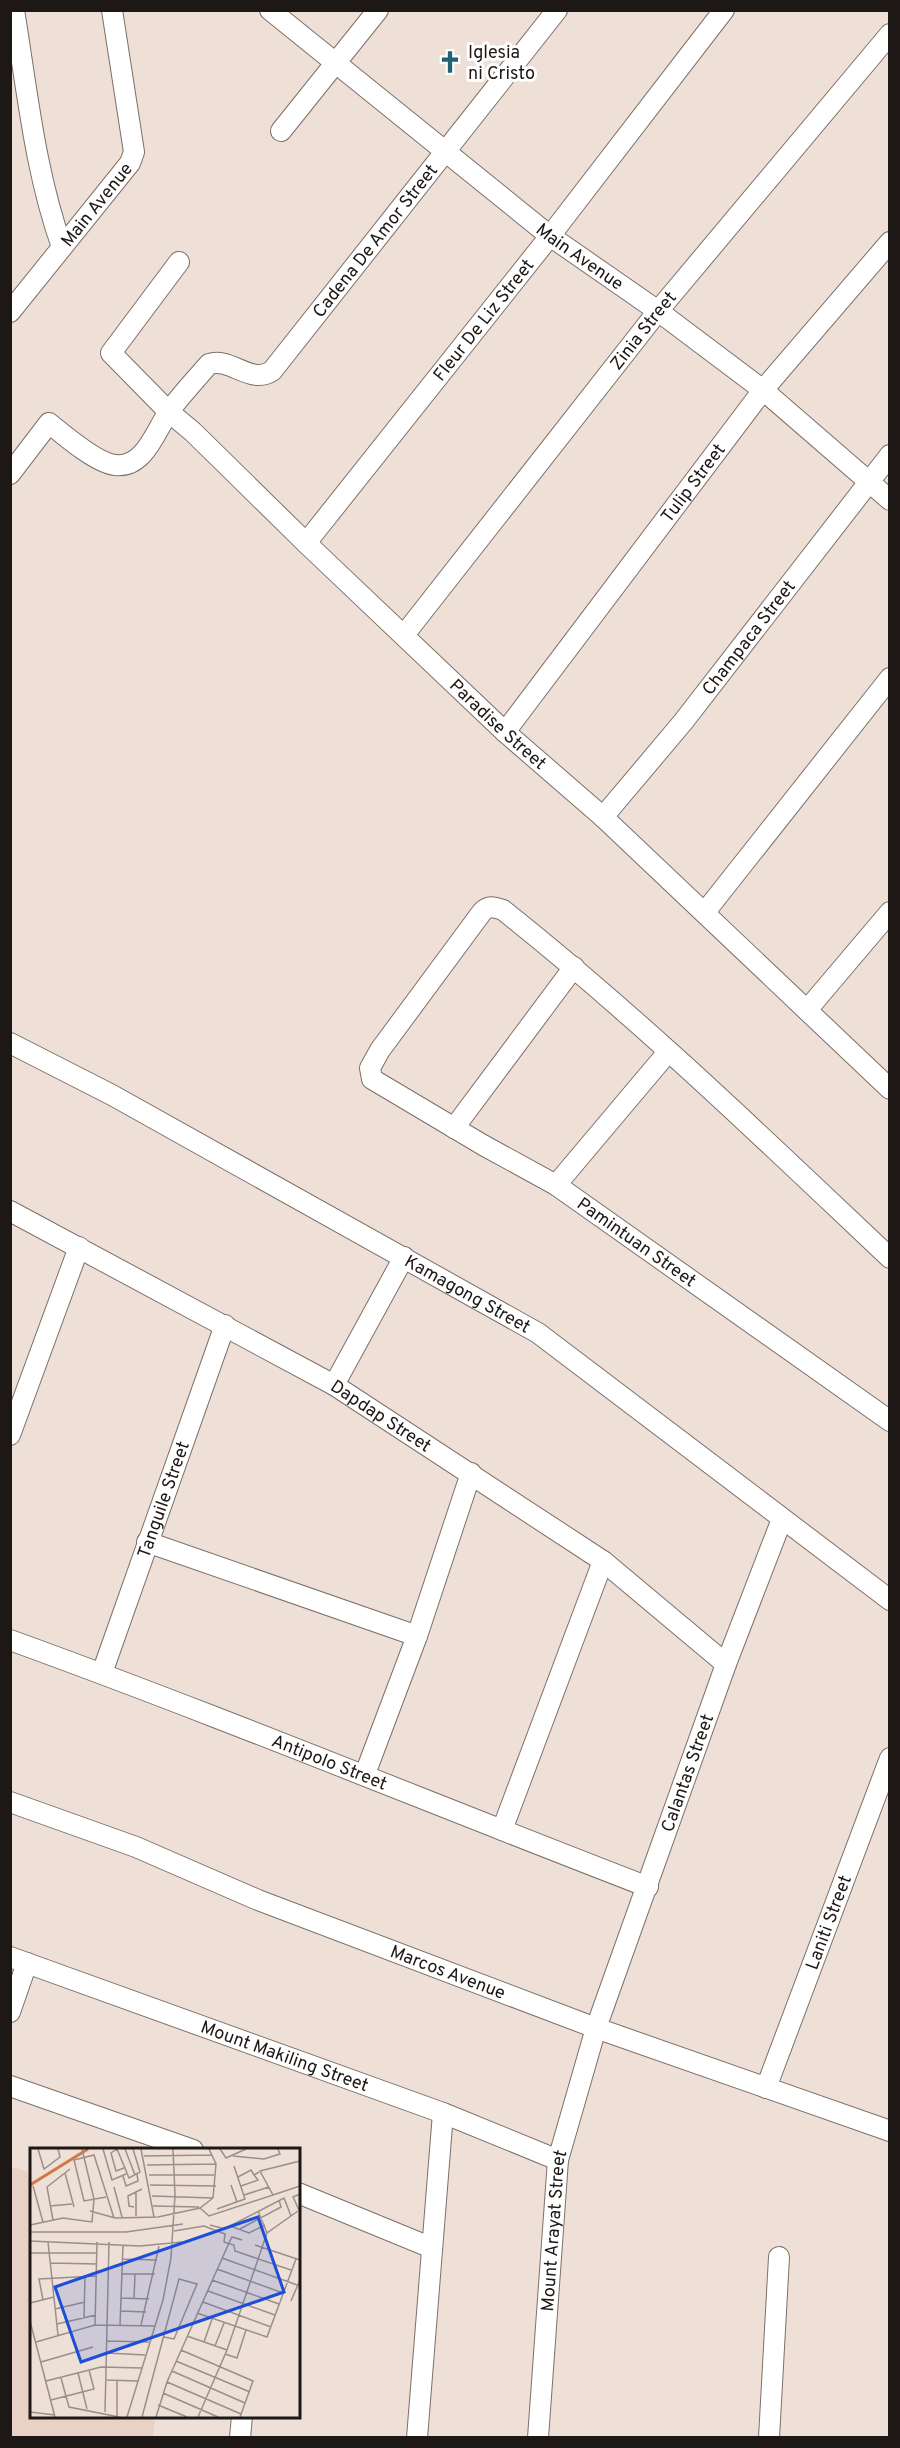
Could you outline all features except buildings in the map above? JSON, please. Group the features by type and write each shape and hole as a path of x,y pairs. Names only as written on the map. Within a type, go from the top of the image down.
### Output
{"street":[{"path":"14,10 51,217 62,247"},
{"name":"Main Avenue","path":"10,312 125,172 134,152 112,10"},
{"name":"Main Avenue","path":"270,10 550,236 658,311 763,390 890,500"},
{"path":"281,131 378,10"},
{"name":"Cadena De Amor Street","path":"169,412 209,364 217,362 251,375 265,376 272,371 557,10"},
{"name":"Fleur De Liz Street","path":"306,543 550,236 724,10"},
{"name":"Zinia Street","path":"404,635 658,311 890,34"},
{"name":"Tulip Street","path":"505,732 763,390 890,242"},
{"name":"Paradise Street","path":"178,262 111,353 169,412 193,432 505,732 603,817 890,1089"},
{"path":"10,474 50,423 92,454 114,465 131,463 148,448 169,412"},
{"name":"Champaca Street","path":"603,817 683,722 890,455"},
{"path":"705,912 890,678"},
{"name":"Pamintuan Street","path":"574,967 503,910 487,907 374,1059 370,1068 372,1079 556,1185 890,1421"},
{"path":"807,1010 890,912"},
{"path":"454,1128 574,967 709,1086 890,1258"},
{"name":"Kamagong Street","path":"10,1043 112,1095 538,1333 890,1600"},
{"path":"556,1185 668,1052"},
{"name":"Dapdap Street","path":"10,1211 334,1385 603,1561 726,1664"},
{"path":"10,1435 79,1247"},
{"path":"334,1385 404,1257"},
{"name":"Tanguile Street","path":"102,1673 225,1325"},
{"path":"365,1774 417,1636 471,1473"},
{"name":"Calantas Street","path":"596,2028 726,1664 782,1520"},
{"path":"147,1542 417,1636"},
{"path":"502,1830 603,1561"},
{"name":"Antipolo Street","path":"10,1640 365,1774 648,1887"},
{"name":"Laniti Street","path":"766,2088 890,1758"},
{"name":"Marcos Avenue","path":"10,1802 136,1847 258,1900 596,2028 890,2131"},
{"path":"10,2012 19,1960"},
{"name":"Mount Makiling Street","path":"19,1960 443,2113 558,2160"},
{"name":"Mount Arayat Street","path":"538,2438 558,2160 596,2028"},
{"path":"10,2086 188,2148"},
{"path":"417,2438 443,2113"},
{"path":"300,2194 432,2248"},
{"path":"769,2438 779,2257"},
{"path":"240,2438 242,2418"}],"shaded area":[{"path":"13,2167 30,2173 30,2418 155,2418 153,2437 11,2437 10,2174"}],"place":[{"name":"Iglesia ni Cristo","path":"450,62"}]}
